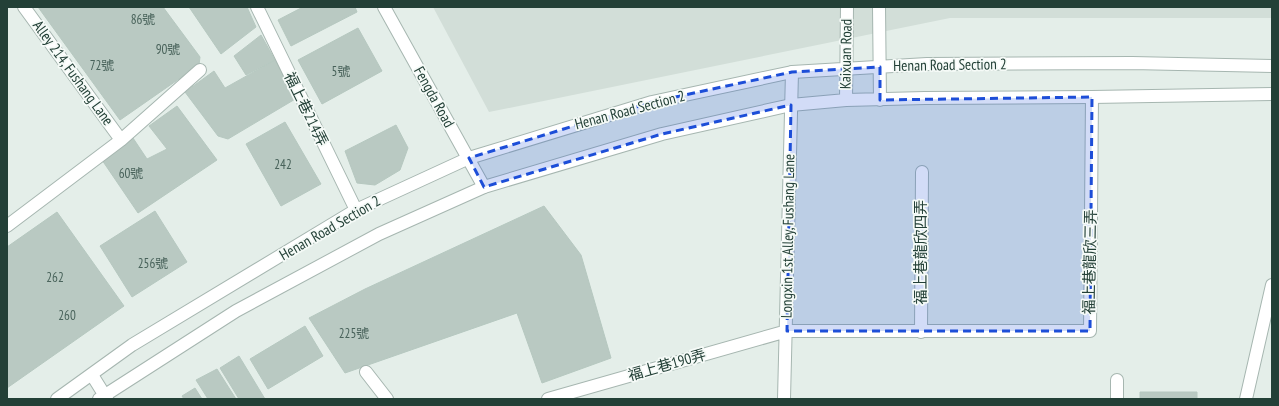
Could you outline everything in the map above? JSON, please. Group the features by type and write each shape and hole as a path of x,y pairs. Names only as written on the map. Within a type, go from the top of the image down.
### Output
{"street":[{"name":"Alley 214, Fushang Lane","path":"24,7 121,140"},
{"name":"福上巷214弄","path":"257,7 356,210"},
{"name":"Fengda Road","path":"384,7 484,187"},
{"name":"Kaixuan Road","path":"846,7 846,100"},
{"path":"879,7 880,100"},
{"name":"Henan Road Section 2","path":"57,399 132,345 356,210 468,158 652,102 792,72 927,64 1082,63 1272,66"},
{"name":"Alley 214, Fushang Lane","path":"7,226 121,140 200,70"},
{"name":"Longxin 1st Alley, Fushang Lane","path":"784,399 787,331 792,72"},
{"name":"Henan Road Section 2","path":"103,398 236,311 379,234 484,187 662,134 791,105 846,100 1272,94"},
{"name":"福上巷龍欣三弄","path":"921,332 1090,331 1092,97"},
{"name":"福上巷龍欣四弄","path":"921,332 922,172"},
{"path":"1246,399 1272,285"},
{"name":"福上巷190弄","path":"548,399 787,331 921,332"},
{"path":"366,372 386,399"},
{"path":"92,375 103,398"},
{"path":"1117,380 1117,399"}],"highlighted area":[{"path":"880,67 880,100 1092,97 1090,331 787,331 791,105 662,134 484,187 469,158 652,102 792,72"}],"shaded area":[{"path":"433,7 1272,7 1272,18 950,18 489,112"}],"building":[{"path":"38,7 163,7 200,57 199,65 120,120"},
{"path":"189,7 247,7 256,27 221,54"},
{"path":"303,7 355,7 357,12 291,46 278,20"},
{"path":"358,28 382,71 322,104 298,60"},
{"path":"261,35 275,60 246,75 234,56"},
{"path":"275,60 297,98 228,139 218,136 185,92 214,71 225,88"},
{"path":"177,106 217,160 138,213 102,160 133,138 147,159 167,149 149,126"},
{"path":"285,122 321,184 281,206 246,144"},
{"path":"396,125 408,148 400,170 375,185 357,183 345,151"},
{"path":"544,206 581,255 611,358 542,383 517,313 345,373 309,318 365,289"},
{"path":"155,211 187,262 132,297 100,246"},
{"path":"57,212 124,306 7,388 7,247"},
{"path":"305,326 323,356 268,389 250,359"},
{"path":"239,356 265,399 239,399 220,368"},
{"path":"217,369 236,399 208,399 196,380"},
{"path":"195,388 202,399 184,399 182,396"},
{"path":"1140,392 1197,392 1197,399 1140,399"}]}
